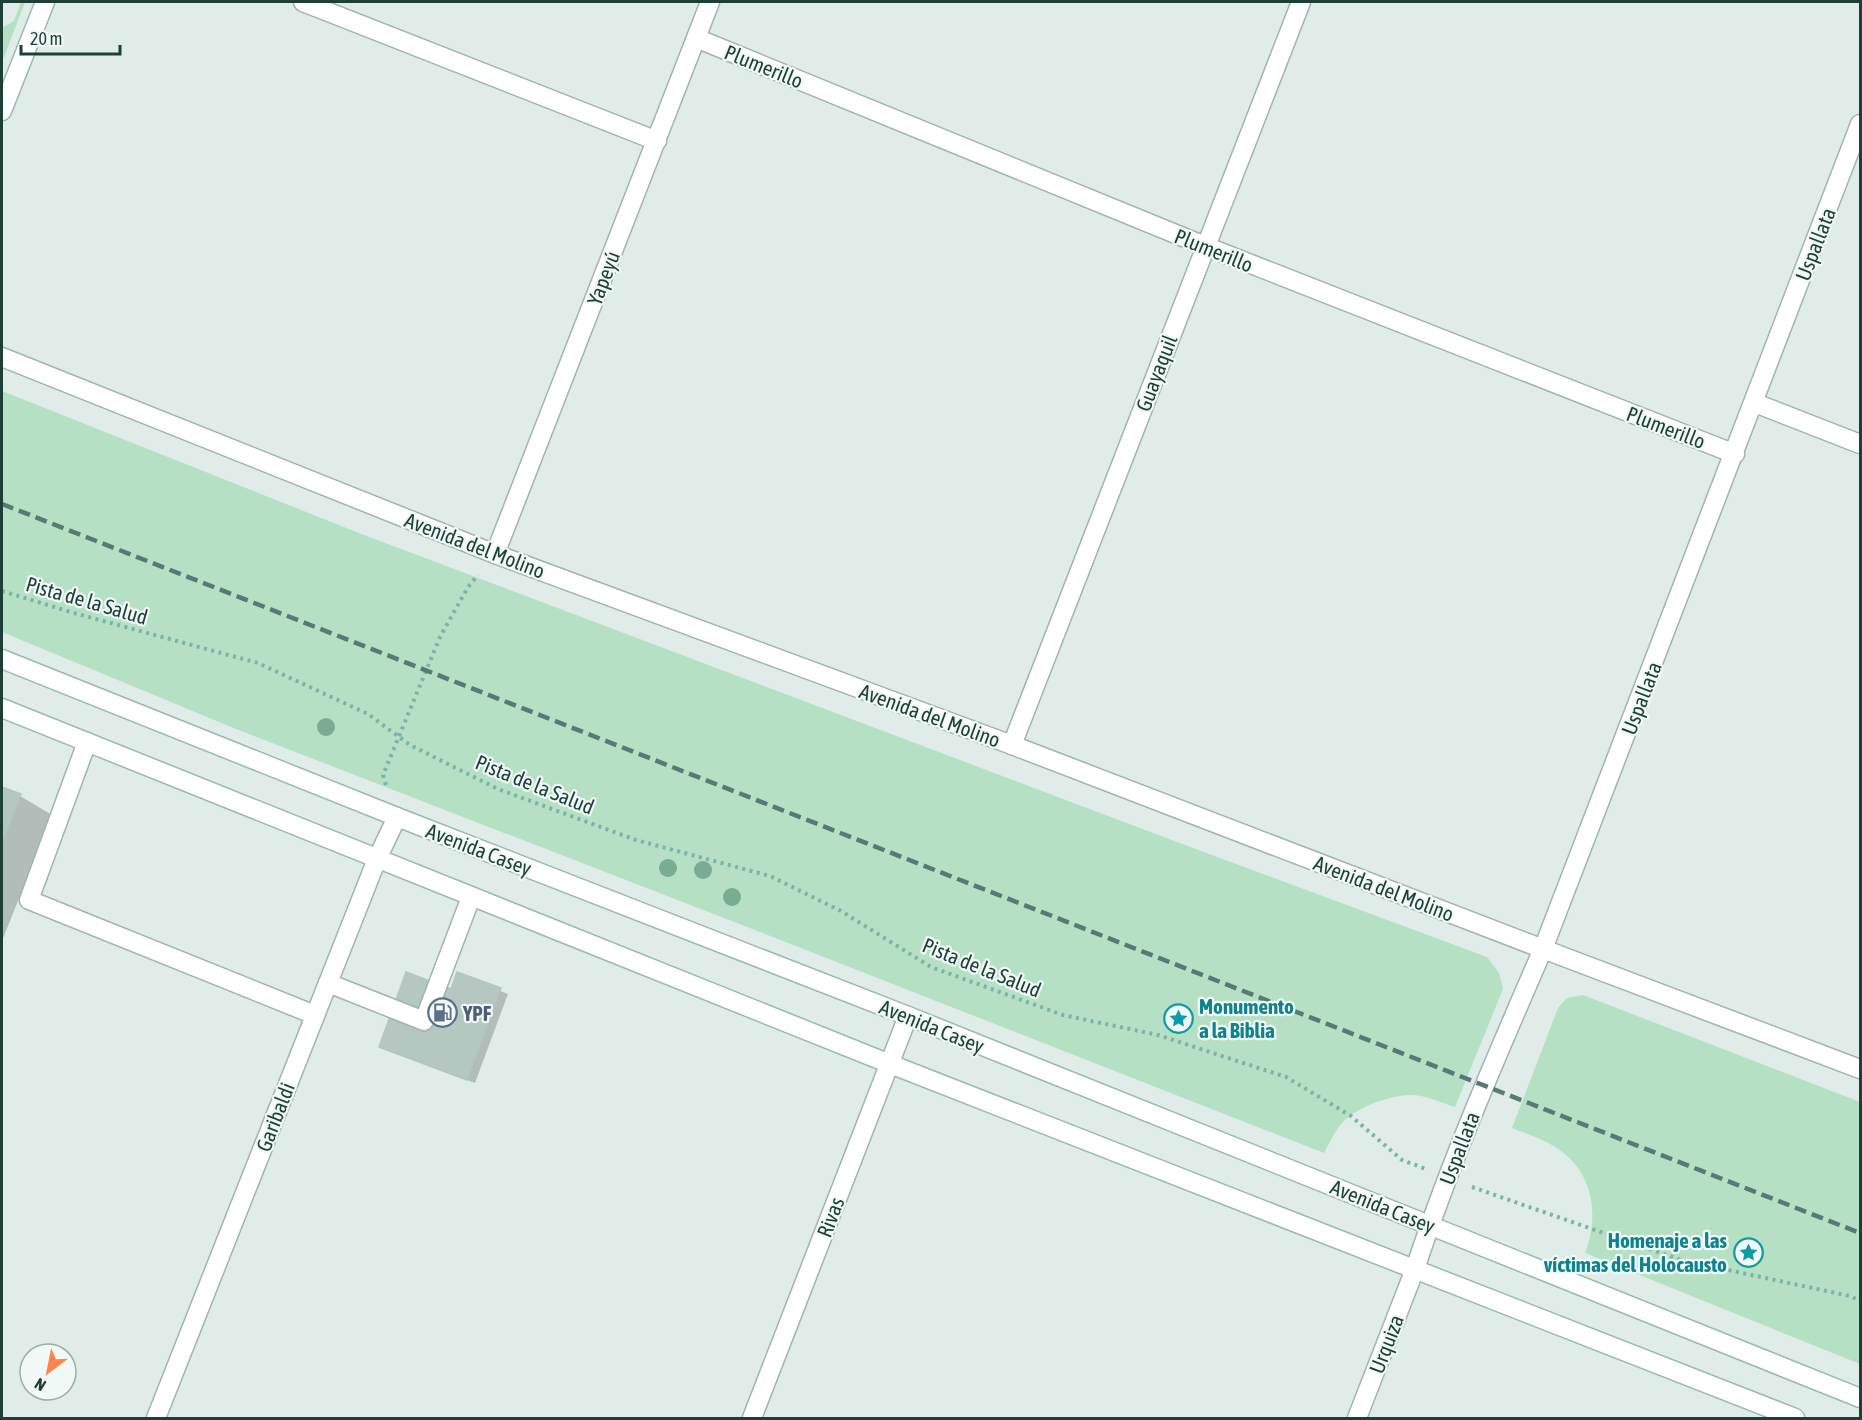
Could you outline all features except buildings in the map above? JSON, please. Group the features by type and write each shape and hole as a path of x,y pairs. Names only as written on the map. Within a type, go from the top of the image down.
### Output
{"street":[{"path":"2,111 45,2"},
{"path":"303,2 657,141"},
{"name":"Yapeyú","path":"495,554 710,2"},
{"name":"Guayaquil","path":"1011,745 1301,2"},
{"name":"Plumerillo","path":"696,38 1205,246 1735,454"},
{"name":"Uspallata","path":"1415,1269 1430,1224 1484,1086 1543,950 1755,403 1860,124"},
{"name":"Avenida del Molino","path":"2,357 495,554 1011,745 1543,950 1860,1069"},
{"path":"1755,403 1860,444"},
{"name":"Avenida Casey","path":"2,659 397,817 908,1016 1860,1398"},
{"path":"2,708 890,1064 1796,1419"},
{"path":"87,742 29,900 315,1015"},
{"name":"Garibaldi","path":"156,1419 377,859 397,817"},
{"path":"328,983 424,1021 471,897"},
{"name":"Rivas","path":"752,1419 908,1016"},
{"name":"Urquiza","path":"1357,1419 1415,1269"}],"path":[{"path":"397,817 383,775 440,637 468,587 495,554"},
{"name":"Pista de la Salud","path":"2,591 74,614 258,663 368,714 410,745 498,789 636,840 770,876 841,911 930,967 1063,1015 1158,1035 1286,1077 1351,1116 1402,1160 1448,1178 1682,1260 1850,1296 1860,1301"}],"green space":[{"path":"21,2 25,2 2,62 2,28 14,21"},
{"path":"2,391 364,535 1487,957 1499,973 1503,989 1455,1107 1414,1095 1377,1102 1358,1110 1344,1121 1335,1132 1324,1153 236,729 2,632"},
{"path":"1583,995 1860,1102 1860,1364 1585,1253 1592,1227 1592,1214 1588,1188 1583,1176 1576,1165 1560,1150 1512,1128 1558,1008 1567,998"}],"railway":[{"path":"2,504 1860,1233"}],"place":[{"name":"YPF","path":"442,1013"},
{"name":"Monumento a la Biblia","path":"1178,1018"},
{"name":"Homenaje a las víctimas del Holocausto","path":"1748,1252"}]}
